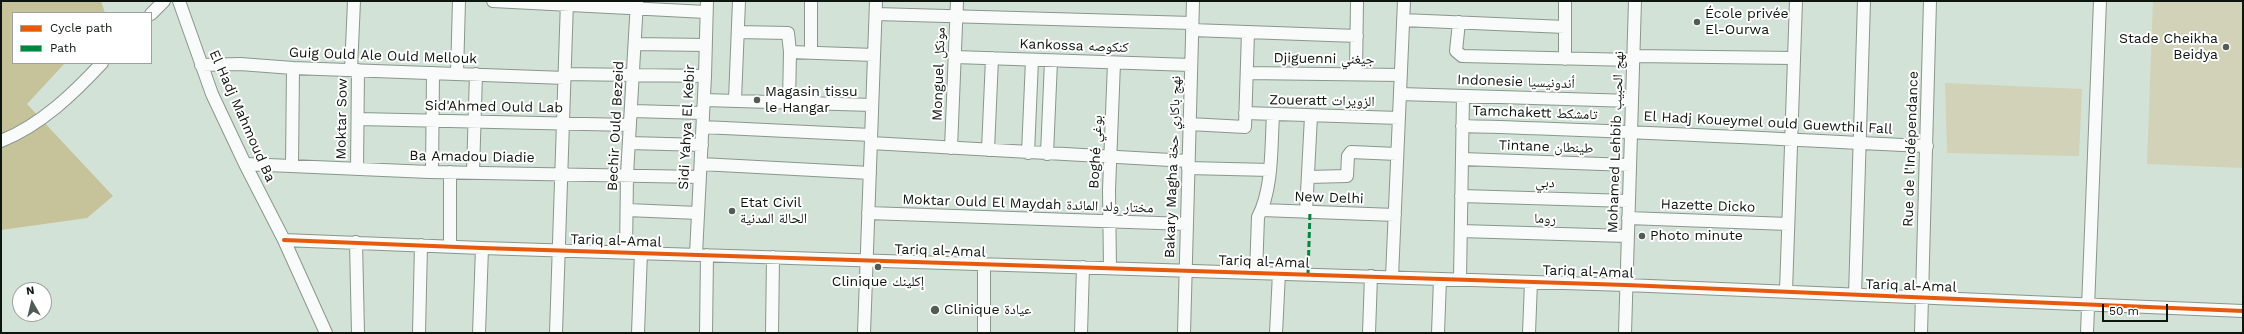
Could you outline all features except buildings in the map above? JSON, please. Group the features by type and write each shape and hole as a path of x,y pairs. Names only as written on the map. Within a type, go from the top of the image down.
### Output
{"street":[{"path":"152,13 164,1"},
{"name":"El Hadj Mahmoud Ba","path":"179,1 201,65 245,164 284,240 326,333"},
{"name":"Moktar Sow","path":"354,1 354,70 358,118 356,169"},
{"path":"457,74 459,1"},
{"path":"493,1 706,7"},
{"path":"735,100 739,1"},
{"path":"811,1 811,52"},
{"path":"864,333 876,1"},
{"name":"Monguel مونكل","path":"951,148 957,1"},
{"name":"Bakary Magha نهج باكاري حخة","path":"1184,333 1193,1"},
{"path":"1356,74 1357,1"},
{"path":"1392,277 1404,1"},
{"path":"1565,1 1565,59"},
{"name":"Mohamed Lehbib نهج الحبيب","path":"1625,333 1635,1"},
{"path":"1786,291 1796,1"},
{"path":"1855,295 1864,1"},
{"name":"Rue de l'Indépendance","path":"1921,333 1930,1"},
{"path":"2087,333 2100,1"},
{"path":"556,333 567,3"},
{"name":"Bechir Ould Bezeid","path":"626,252 627,176 636,44 637,5"},
{"name":"Sidi Yahya El Kebir","path":"706,7 705,76 698,213 702,254 706,333"},
{"path":"876,14 1192,26 1248,32 1357,36"},
{"path":"1403,20 1565,27"},
{"path":"1459,22 1456,51 1462,56 1565,59 1793,58"},
{"path":"738,32 785,32 789,35 789,102"},
{"path":"1189,124 1245,126 1248,32"},
{"path":"636,44 706,45"},
{"path":"790,52 874,55"},
{"name":"Kankossa كنكوصه","path":"955,57 1191,65"},
{"path":"988,150 992,58"},
{"path":"1028,153 1032,60"},
{"path":"1047,154 1051,61"},
{"name":"Boghé بوغي","path":"1110,268 1109,222 1114,63"},
{"path":"1,141 32,126 73,93 101,64"},
{"name":"Guig Ould Ale Ould Mellouk","path":"201,65 240,64 293,68 457,74 565,76 634,74 705,76"},
{"path":"292,166 293,68"},
{"name":"Djiguenni جيغني","path":"1247,72 1401,75"},
{"path":"432,172 433,73"},
{"path":"473,172 476,74"},
{"name":"Indonesie أندونيسيا","path":"1400,94 1632,101"},
{"path":"1460,279 1463,96"},
{"path":"704,100 872,105"},
{"path":"632,111 703,113"},
{"name":"Zoueratt الزويرات","path":"1245,113 1399,118"},
{"path":"1256,273 1258,217 1262,210 1270,170 1273,115"},
{"path":"1306,212 1311,116"},
{"name":"Sid'Ahmed Ould Lab","path":"358,118 630,125"},
{"name":"Tamchakett تامشكط","path":"1462,126 1631,131"},
{"path":"703,127 871,139 951,148 1111,156 1188,164 1270,170"},
{"name":"El Hadj Koueymel ould Guewthil Fall","path":"1631,131 1927,146"},
{"path":"630,143 702,144"},
{"path":"1308,177 1345,177 1349,173 1348,156 1351,152 1397,154"},
{"name":"Tintane طينطان","path":"1462,159 1630,165"},
{"name":"Ba Amadou Diadie","path":"245,164 432,172 700,178"},
{"path":"701,164 870,173"},
{"path":"450,172 450,246"},
{"name":"دبي","path":"1461,196 1628,201"},
{"path":"626,210 698,213"},
{"name":"New Delhi","path":"1262,210 1394,215"},
{"name":"Moktar Ould El Maydah مختار ولد المائدة","path":"868,213 1187,224"},
{"name":"Hazette Dicko","path":"1628,218 1788,224"},
{"name":"روما","path":"1461,231 1628,236"},
{"name":"Tariq al-Amal","path":"284,240 482,248 1626,285 2243,311"},
{"path":"356,242 358,333"},
{"path":"419,333 421,245"},
{"path":"479,333 482,248"},
{"path":"638,333 641,252"},
{"path":"772,333 773,257"},
{"path":"984,264 984,333"},
{"path":"1081,333 1083,267"},
{"path":"1276,333 1279,273"},
{"path":"1369,333 1371,276"},
{"path":"1438,333 1440,279"},
{"path":"1529,333 1531,282"}],"green space":[{"path":"2153,1 2243,1 2243,168 2147,164"},
{"path":"1945,83 2082,89 2079,156 1947,153"}],"shaded area":[{"path":"1,1 101,1 105,12 12,12 12,64 64,64 27,104 113,196 87,218 1,230"}],"marked path":[{"path":"1308,274 1310,212"}],"cycle path":[{"path":"284,240 482,248 1626,285 2243,311"}],"place":[{"name":"École privée El-Ourwa","path":"1697,22"},
{"name":"Stade Cheikha Beidya","path":"2226,47"},
{"name":"Magasin tissu le Hangar","path":"757,100"},
{"name":"Etat Civil الحالة المدنية","path":"732,211"},
{"name":"Photo minute","path":"1642,236"},
{"name":"Clinique إكلينك","path":"878,267"},
{"name":"Clinique عيادة","path":"935,310"}]}
